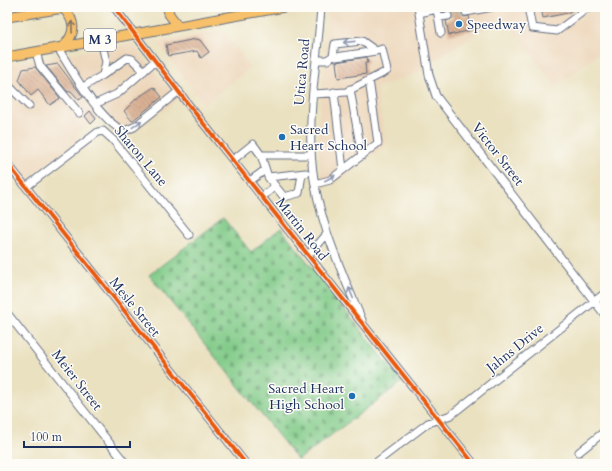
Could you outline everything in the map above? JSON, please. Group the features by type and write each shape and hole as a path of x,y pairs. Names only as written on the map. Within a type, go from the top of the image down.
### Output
{"main road":[{"path":"168,7 169,14 178,26"},
{"name":"M 3","path":"7,57 284,7"},
{"path":"7,17 27,10 66,8 72,18 72,35 61,47"}],"street":[{"name":"Martin Road","path":"114,7 262,197 474,464"},
{"name":"Utica Road","path":"321,7 311,155 313,173 327,234 366,329"},
{"path":"418,10 446,7"},
{"path":"466,12 492,7"},
{"path":"528,7 532,28 557,31 589,7"},
{"path":"437,8 441,33"},
{"name":"Victor Street","path":"418,10 429,75 436,96 605,315"},
{"path":"439,17 448,16"},
{"path":"101,40 106,62 103,75"},
{"path":"333,56 335,44 342,43 362,41 376,51"},
{"path":"61,47 72,72 95,104 115,128 124,131 134,127 179,91"},
{"path":"314,94 346,92 387,71 382,50 336,57 333,56 327,60 317,60"},
{"path":"36,52 40,66 79,113"},
{"path":"83,88 127,58 132,58 144,70"},
{"path":"95,104 117,94 155,61"},
{"path":"315,184 330,180 378,143 369,80"},
{"path":"7,84 29,106"},
{"path":"350,89 362,156"},
{"path":"334,92 343,170"},
{"name":"Sharon Lane","path":"26,187 98,132 103,131 112,140 189,235"},
{"path":"233,160 253,144 261,155 268,177 284,197 299,193 302,174"},
{"path":"261,155 311,155"},
{"name":"Mesle Street","path":"7,163 246,464"},
{"path":"250,181 265,170"},
{"path":"268,177 313,173"},
{"path":"262,197 275,186"},
{"path":"308,255 327,234"},
{"name":"Jahns Drive","path":"374,464 428,423 451,415 605,293"},
{"name":"Meier Street","path":"7,313 126,464"},
{"path":"579,452 605,431"}],"shaded area":[{"path":"332,7 605,7 605,48 556,87 503,17 434,60 426,61 427,69 376,88 386,145 341,180 322,188 318,128 328,12"},
{"path":"225,31 250,68 204,104 156,42"},
{"path":"132,43 178,99 122,142 100,116 75,135 78,140 27,180 7,156 7,65"}],"green space":[{"path":"223,218 251,252 281,228 402,382 298,460 149,275"}],"building":[{"path":"451,7 466,7 462,9 461,13 464,17 469,16 472,30 449,35 446,21 453,18 452,13 449,11"},
{"path":"541,7 577,7 568,13 543,18"},
{"path":"196,39 200,40 209,52 201,58 197,51 168,56 166,45"},
{"path":"367,57 368,63 365,63 366,74 338,78 336,62"},
{"path":"58,64 83,97 79,100 71,91 68,92 46,66"},
{"path":"35,67 60,98 50,105 38,90 31,96 19,80 23,69"},
{"path":"154,87 162,97 132,121 124,111 136,99"},
{"path":"90,111 96,119 91,124 85,116"}],"tunnel":[{"path":"448,16 466,12"}],"cycle path":[{"path":"114,7 188,104 474,464"},
{"path":"7,163 246,464"}],"place":[{"name":"Speedway","path":"459,24"},
{"name":"Sacred Heart School","path":"282,137"},
{"name":"Sacred Heart High School","path":"352,396"}]}
